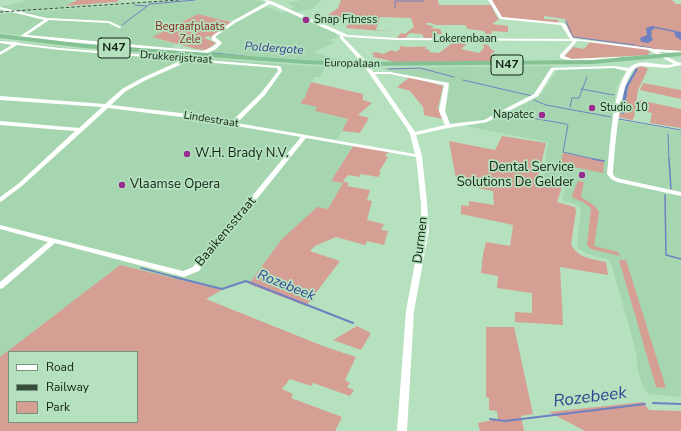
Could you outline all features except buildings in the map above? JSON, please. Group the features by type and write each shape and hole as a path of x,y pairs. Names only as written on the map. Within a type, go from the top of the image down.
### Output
{"highway":[{"name":"Europalaan","path":"0,37 70,47 368,68 594,64 667,58 681,54"}],"street":[{"path":"490,0 499,18 562,24 575,41 562,56 562,58 576,60 647,56 651,54 652,50 681,54"},
{"path":"0,200 20,185 128,87 220,44 220,42 213,38 226,27 267,1"},
{"name":"Lokerenbaan","path":"267,1 342,34 397,39 573,39 652,50 679,64"},
{"path":"0,8 48,19 109,22 120,27"},
{"path":"0,13 16,12"},
{"path":"0,54 48,19"},
{"name":"Durmen","path":"342,34 341,37 353,48 368,68 413,134 419,156 425,230 410,313 402,431"},
{"path":"0,42 20,40"},
{"name":"Drukkerijstraat","path":"20,40 68,42 196,55 279,67 280,71 263,94 233,123"},
{"path":"679,64 672,66 651,64 638,65 632,68 622,87 619,102 615,124 611,176 619,181 681,194"},
{"path":"413,134 448,126 485,121 536,95 553,69 614,67 631,70"},
{"path":"368,68 447,84 442,111 448,126"},
{"name":"Lindestraat","path":"0,98 106,106 189,116 419,156"},
{"path":"0,123 80,130"},
{"name":"Baaikensstraat","path":"0,227 54,240 177,274 191,272 196,269 305,136"},
{"path":"0,286 54,240"}],"shaded area":[{"path":"24,0 74,1 65,7 14,11 0,7 25,1"},
{"path":"192,0 254,0 265,2 242,16 230,21 198,14 152,37 175,44 171,48 0,33 0,14"},
{"path":"322,0 312,9 296,12 289,9 295,7 286,2"},
{"path":"265,7 282,13 287,11 334,32 338,37 330,40 334,43 313,52 341,60 340,62 208,53 222,44 222,41 215,37 234,23"},
{"path":"0,40 87,50 326,67 320,77 314,77 305,97 318,108 316,111 348,119 337,140 354,143 331,181 343,183 328,209 281,240 249,284 242,282 222,290 120,265 0,357"},
{"path":"551,66 552,68 534,94 484,120 452,124 450,123 445,111 450,86 393,74 394,72 381,68"},
{"path":"612,68 626,71 617,86 612,119 681,131 681,397 648,394 642,384 637,367 637,357 631,333 611,263 608,260 585,253 578,248 577,244 581,208 576,204 562,200 565,188 563,186 545,182 543,179 548,142 465,126 486,123 536,98 542,93 557,70"}],"green space":[{"path":"77,0 118,0 118,2 66,6"},
{"path":"341,0 438,0 439,5 491,5 499,19 492,24 508,26 508,32 491,31 492,34 486,34 484,31 468,29 465,25 436,25 426,23 427,25 434,26 431,28 440,29 442,34 434,34 435,38 424,38 422,34 410,33 405,38 397,38 401,33 405,34 414,27 411,18 380,17 376,30 393,32 346,28 350,19 328,15 338,8"},
{"path":"491,0 672,0 676,4 681,4 681,51 654,49 573,37 570,35 565,19 544,16 544,19 558,20 558,23 501,17"},
{"name":"Begraafplaats Zele","path":"198,14 231,22 212,37 208,36 204,38 216,43 206,50 196,49 152,37"},
{"path":"454,42 467,44 461,49 479,53 484,48 483,44 488,45 495,51 490,55 500,58 498,61 395,62 373,57 374,55 371,54 376,52 383,54 392,50 396,52 401,48 399,47 400,46 427,47 425,49 430,50 429,52 439,53"},
{"path":"590,42 646,49 650,52 648,55 572,59 564,57 573,47 584,49"},
{"path":"643,66 648,69 638,90 634,118 632,120 619,117 620,113 624,114 628,87 638,69 635,68"},
{"path":"410,77 443,86 438,108 442,119 424,115 423,107 410,91 397,87"},
{"path":"311,82 363,94 363,100 372,103 358,115 369,118 360,133 342,131 348,119 315,111 317,107 300,103 305,97"},
{"path":"643,83 681,90 681,99 640,90"},
{"path":"639,100 681,109 681,128 650,123 652,113 637,110"},
{"path":"502,136 546,143 537,182 562,187 557,202 575,207 576,211 571,244 574,249 581,255 606,262 608,275 560,267 563,325 515,322 515,312 532,313 532,293 497,288 498,276 481,273 486,242 510,246 513,225 461,214 461,205 469,206 469,201 494,205 493,191 457,184 449,141 495,150"},
{"path":"353,146 394,153 387,153 385,156 388,157 379,172 381,173 378,177 361,174 359,177 348,175 343,181 349,183 347,186 370,190 367,200 372,201 367,220 384,224 381,230 388,231 384,245 367,241 365,245 336,237 315,246 310,251 340,261 306,306 249,284 281,240 317,207 328,209 343,183 331,181"},
{"path":"563,153 604,161 603,173 560,164"},
{"path":"578,181 584,182 581,197 595,206 599,212 594,246 618,252 620,256 591,249 587,245 591,208 583,202 573,198 572,195"},
{"path":"619,260 626,260 666,388 656,387"},
{"path":"120,265 222,290 206,299 323,346 356,357 345,380 350,383 347,387 354,390 350,396 313,383 311,386 290,379 282,389 293,394 291,398 342,417 335,431 0,431 0,357"},
{"path":"357,326 371,333 361,350 333,340"},
{"path":"486,327 514,327 533,414 521,416 524,431 480,431 478,423 498,419 497,411 489,410 489,398 486,397"},
{"path":"643,402 649,410 681,411 681,431 585,431 549,412"}],"water":[{"path":"652,26 681,32 681,40 676,37 674,32 655,28 651,31 653,40 648,43 641,42 640,38 647,35 646,28"},
{"path":"636,68 638,69 628,87 624,114 620,113 625,87"}],"waterway":[{"name":"Poldergote","path":"122,25 150,4 195,0"},
{"path":"395,4 395,1 424,1"},
{"path":"135,5 146,6"},
{"path":"566,21 573,37 635,45"},
{"path":"638,46 651,48"},
{"name":"Poldergote","path":"212,53 244,56"},
{"name":"Poldergote","path":"388,69 420,68 454,77"},
{"path":"582,89 587,77"},
{"name":"Poldergote","path":"463,80 532,96"},
{"path":"570,107 572,98 579,98 582,89"},
{"path":"582,89 614,95"},
{"name":"Poldergote","path":"534,100 546,105 611,117"},
{"path":"504,113 568,125 563,152 596,160"},
{"name":"Poldergote","path":"619,119 681,130"},
{"path":"668,134 669,160"},
{"path":"669,159 671,189"},
{"path":"596,160 604,161"},
{"path":"665,195 666,255 681,259"},
{"name":"Rozebeek","path":"141,268 178,278"},
{"name":"Rozebeek","path":"174,277 178,278"},
{"name":"Rozebeek","path":"178,278 222,289 246,281 353,323"},
{"name":"Rozebeek","path":"653,403 681,404"},
{"name":"Rozebeek","path":"490,419 505,421 645,404"}],"railway":[{"path":"0,12 179,0"}],"place":[{"name":"Snap Fitness","path":"306,20"},
{"name":"Studio 10","path":"592,108"},
{"name":"Napatec","path":"542,115"},
{"name":"W.H. Brady N.V.","path":"187,154"},
{"name":"Dental Service Solutions De Gelder","path":"582,175"},
{"name":"Vlaamse Opera","path":"122,185"}]}
